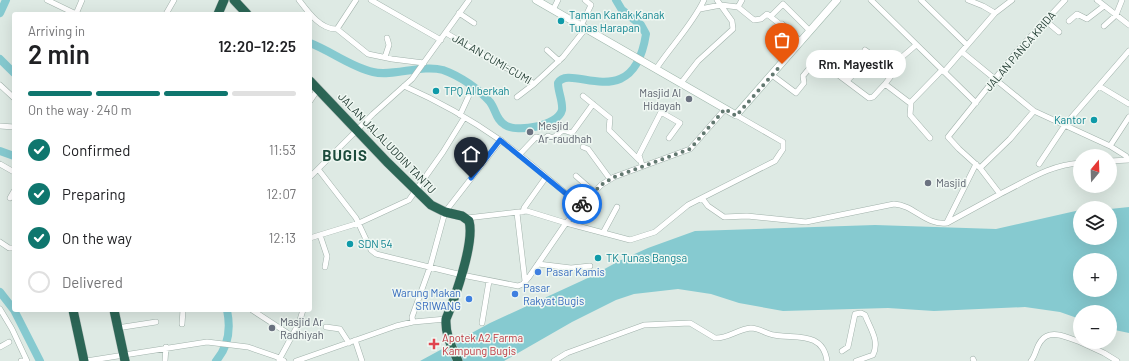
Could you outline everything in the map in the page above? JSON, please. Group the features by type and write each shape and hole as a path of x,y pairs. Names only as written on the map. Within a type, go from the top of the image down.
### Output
{"highway":[{"path":"219,12 224,0"},
{"path":"234,0 245,12"},
{"name":"JALAN JALALUDDIN TANTU","path":"312,83 415,191 431,205 445,212 467,218"},
{"path":"458,361 446,330 446,319 462,275 471,229 467,218"},
{"path":"73,312 85,361"},
{"path":"114,312 124,358"}],"street":[{"path":"47,0 72,12"},
{"path":"77,12 82,0"},
{"path":"167,12 174,0"},
{"path":"299,0 310,12"},
{"path":"337,29 356,0"},
{"path":"371,0 441,40"},
{"path":"312,175 357,130 412,79 468,0"},
{"path":"467,218 520,212 630,240 639,239 655,232 688,206 702,198 769,166 775,161 783,149 784,144 782,141 536,0"},
{"path":"553,10 558,0"},
{"name":"JALAN CUMI-CUMI","path":"446,33 502,66 524,76 534,84 559,61 583,27 591,5 585,0"},
{"path":"656,69 700,9 704,0"},
{"path":"681,83 698,61 733,29 732,21 717,0"},
{"path":"738,7 742,0"},
{"path":"736,116 838,0"},
{"path":"871,0 976,103"},
{"path":"921,0 967,45"},
{"path":"968,0 980,4 995,13"},
{"path":"930,138 910,115 911,103 962,52 995,13 1012,0"},
{"name":"JALAN PANCA KRIDA","path":"978,166 948,137 994,79 1065,0"},
{"path":"1097,0 1129,25"},
{"path":"1104,26 1116,15 1122,0"},
{"path":"771,16 783,4 810,31"},
{"path":"700,9 721,5 738,7 753,20 761,19 767,14 801,42"},
{"path":"1069,21 1077,14 1087,19 1104,6"},
{"path":"459,13 474,23"},
{"path":"312,14 322,24 329,29 337,29 368,54 424,64"},
{"path":"1046,21 1059,32"},
{"path":"385,57 390,45 387,38"},
{"path":"772,75 796,93 804,83 803,76 817,59 870,98 885,84 898,67 902,57 916,44"},
{"path":"547,50 559,61"},
{"path":"865,50 879,60"},
{"path":"962,52 1034,111 1110,146 1126,156 1128,160"},
{"path":"1039,164 1065,125 1128,54"},
{"path":"847,82 872,55"},
{"path":"516,97 534,84"},
{"path":"885,84 908,103 911,103"},
{"path":"404,86 462,116 500,140 581,206"},
{"path":"1100,86 1129,104"},
{"path":"0,87 12,96"},
{"path":"312,98 318,89"},
{"path":"312,237 359,223 400,206 409,200 443,152 462,116 471,91"},
{"path":"583,96 610,118 608,130 639,160 642,165"},
{"path":"519,155 536,137 544,139 548,136 553,138 563,130 572,132 593,104"},
{"path":"318,169 359,223 371,250 376,254 514,286 520,285 525,281 566,223 594,192 610,179 642,165 669,158 690,149 725,109"},
{"path":"947,223 978,166 1010,139 1034,111"},
{"path":"639,160 640,153 661,112 680,123 669,138"},
{"path":"1110,146 1129,117"},
{"path":"0,126 12,127"},
{"path":"413,322 412,317 430,267 445,212 500,140"},
{"path":"582,147 588,149 610,179"},
{"path":"1117,161 1128,160"},
{"path":"702,198 714,210 726,218 746,216 808,222 894,204 906,207 932,222 947,223 1052,167 1073,163"},
{"path":"0,164 12,171"},
{"path":"978,166 1000,194"},
{"path":"576,176 594,192"},
{"path":"525,281 520,212 546,177"},
{"path":"10,198 12,194"},
{"path":"604,233 617,207"},
{"path":"320,235 327,256 326,267"},
{"path":"0,242 9,248 12,248"},
{"path":"538,264 571,268 590,266"},
{"path":"482,323 489,281"},
{"path":"0,309 12,329 27,361"},
{"path":"182,324 183,312"},
{"path":"255,312 292,336"},
{"path":"85,361 124,358 166,347 194,342 232,344 253,348 281,360 299,323 302,312"},
{"path":"842,351 848,347 855,314 861,313 865,315 876,340 876,350 873,354 856,361"},
{"path":"300,360 355,340 413,322 446,319"},
{"path":"117,328 156,322"},
{"path":"554,361 567,353 644,325 687,323 696,326 710,336 717,338 751,328 776,336 797,336 809,338 821,347 827,361"},
{"path":"326,327 340,329 349,343"},
{"path":"1031,361 1041,340 1047,336 1060,335 1073,340"},
{"path":"355,340 362,361"},
{"path":"0,347 10,342"},
{"path":"165,361 166,347"},
{"path":"1095,349 1117,361"}],"water":[{"path":"1129,207 1129,333 1117,330 1117,305 1073,305 1073,317 1060,312 1025,307 934,311 888,308 783,311 739,303 711,294 678,289 634,294 616,300 572,322 504,361 420,361 490,323 590,277 619,261 648,248 695,231 875,225 996,229 1073,212 1073,245 1117,245 1117,208"}],"waterway":[{"path":"0,13 6,0"},
{"path":"312,44 349,63 373,72 389,73 426,68 443,70 462,79 480,92 490,102 502,123 511,127 527,128 545,124 559,116 562,107 558,83 565,78 602,82 616,80 628,74 639,59 646,34 641,25 622,10 616,0"},
{"path":"0,59 12,71"},
{"path":"0,151 12,155"},
{"path":"0,292 12,307"},
{"path":"15,312 40,361"},
{"path":"216,361 224,349 228,337 229,324 227,312"}],"way so far":[{"path":"582,204 601,185 627,170 669,158 690,149 725,109 736,116 782,64"}],"place":[{"name":"Taman Kanak Kanak Tunas Harapan","path":"561,21"},
{"name":"Rm. Mayestik","path":"782,64"},
{"name":"TPQ Al berkah","path":"436,91"},
{"name":"Masjid Al Hidayah","path":"689,99"},
{"name":"Kantor","path":"1094,120"},
{"name":"Mesjid Ar-raudhah","path":"530,132"},
{"name":"Masjid","path":"928,183"},
{"name":"SDN 54","path":"350,244"},
{"name":"TK Tunas Bangsa","path":"598,258"},
{"name":"Pasar Kamis","path":"538,272"},
{"name":"Pasar Rakyat Bugis","path":"515,294"},
{"name":"Warung Makan SRIWANG","path":"469,299"},
{"name":"Masjid Ar Radhiyah","path":"272,328"},
{"name":"Apotek A2 Farma Kampung Bugis","path":"434,344"}],"district":[{"name":"BUGIS","path":"345,156"}],"route":[{"path":"471,178 500,140 581,206 582,204"}]}
